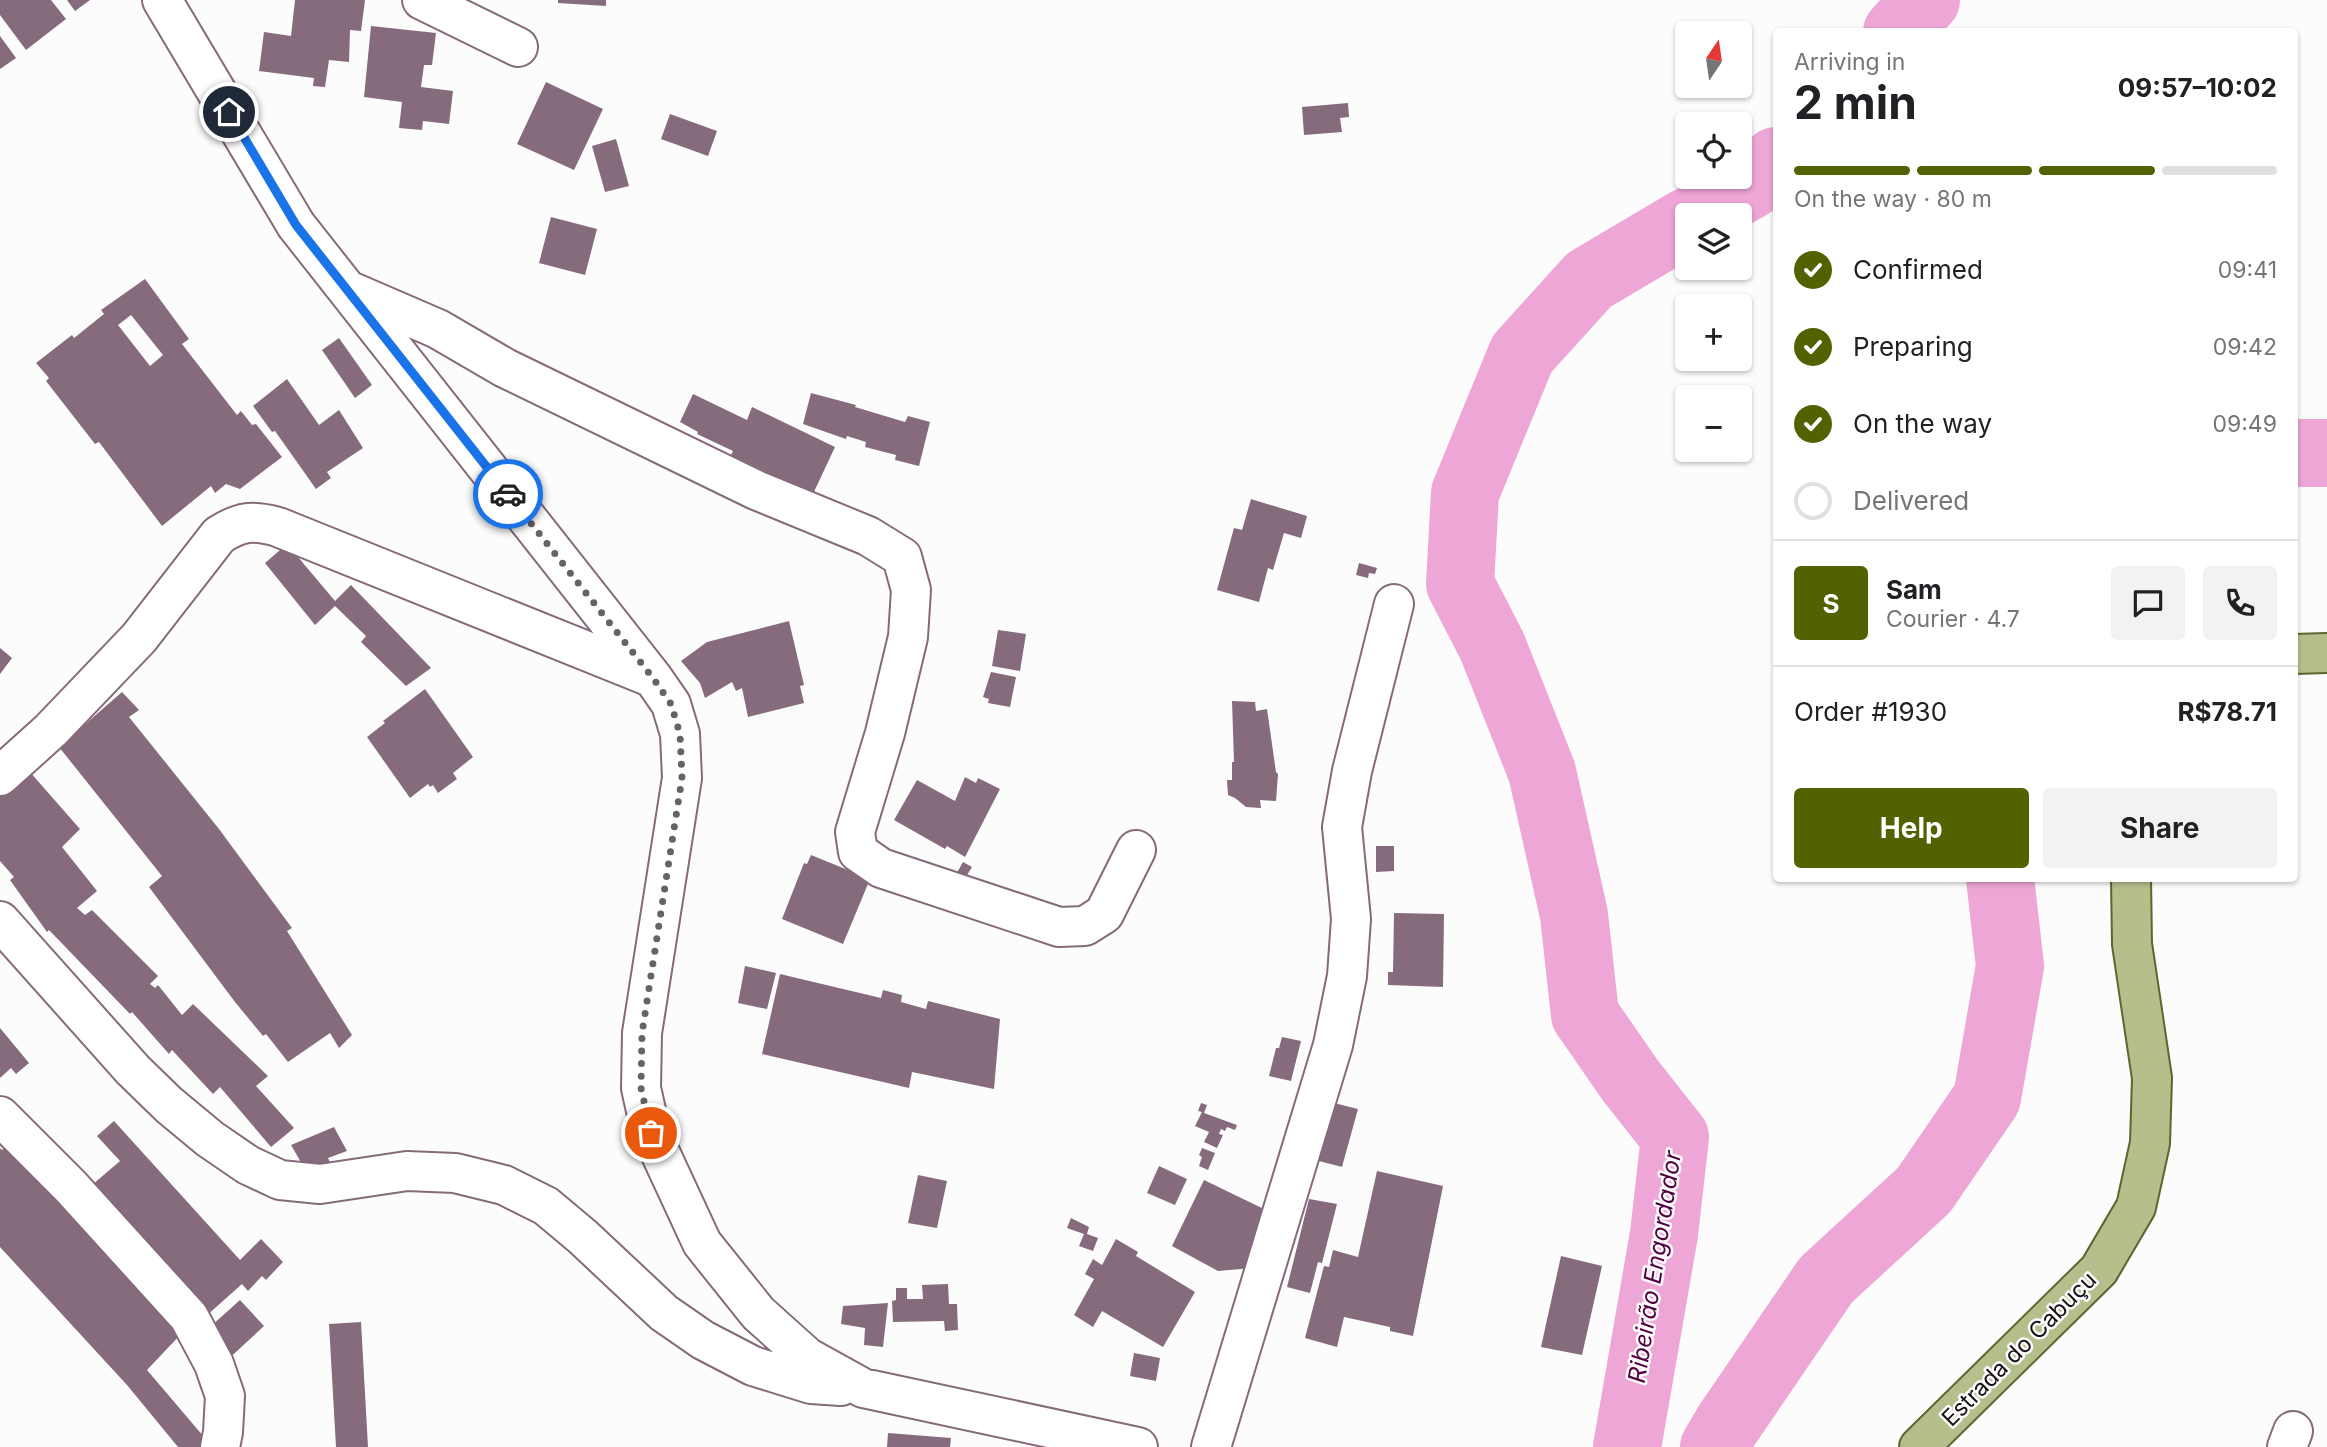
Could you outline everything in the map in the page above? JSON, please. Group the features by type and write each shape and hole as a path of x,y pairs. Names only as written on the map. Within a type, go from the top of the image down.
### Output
{"main road":[{"path":"2298,654 2327,653"},
{"name":"Estrada do Cabuçu","path":"1919,1447 2099,1270 2136,1207 2151,1143 2152,1078 2132,944 2131,882"}],"street":[{"path":"162,0 296,225 671,704 680,734 682,778 642,1033 641,1088 651,1133 702,1243 758,1312 807,1357 863,1388"},
{"path":"422,0 517,47"},
{"path":"345,288 438,329 505,368 756,490 869,536 902,556 911,590 908,637 886,733 855,832 858,852 881,868 1059,927 1085,926 1104,914 1136,850"},
{"path":"0,776 51,730 139,638 219,535 236,524 257,521 278,527 653,678"},
{"path":"1210,1447 1333,1045 1347,976 1351,919 1342,827 1352,771 1394,604"},
{"path":"0,921 133,1070 169,1105 210,1139 248,1165 280,1181 320,1184 407,1171 455,1172 504,1185 546,1206 664,1313 703,1340 753,1366 811,1384 863,1388 1138,1447"},
{"path":"0,1116 71,1187 189,1317 214,1364 225,1396 220,1447"}],"building":[{"path":"0,0 51,0 66,19 26,50 0,15"},
{"path":"67,0 90,0 75,11"},
{"path":"295,0 365,0 361,31 350,30 349,62 329,60 325,87 313,86 314,78 259,71 264,32 291,36"},
{"path":"558,0 606,0 606,6 558,3"},
{"path":"371,26 436,33 432,65 424,65 421,87 453,91 449,124 423,121 422,130 399,128 402,102 364,97"},
{"path":"0,36 16,58 0,69"},
{"path":"546,82 603,109 574,170 517,144"},
{"path":"1348,103 1349,117 1340,118 1342,132 1304,135 1302,107"},
{"path":"670,114 717,131 708,156 661,139"},
{"path":"616,139 629,186 605,192 592,146"},
{"path":"551,217 597,229 585,275 539,263"},
{"path":"145,279 189,339 182,344 237,415 241,411 252,425 256,424 282,457 240,489 226,484 215,493 211,486 162,526 99,442 95,444 46,381 49,378 36,363 104,314 101,310","holes":["131,315 163,355 150,366 118,325"]},
{"path":"339,338 372,385 355,398 322,350"},
{"path":"287,379 319,425 339,410 363,448 327,472 331,478 316,489 275,431 272,432 253,406"},
{"path":"811,393 905,422 908,416 930,422 919,466 895,460 896,455 865,447 866,442 847,436 846,439 803,424"},
{"path":"693,394 747,420 752,407 835,447 813,494 731,455 733,451 697,434 698,432 680,422"},
{"path":"1251,499 1307,516 1301,538 1284,533 1273,570 1268,568 1259,602 1217,590 1234,528 1242,530"},
{"path":"287,544 335,601 351,585 431,668 406,686 361,642 366,636 335,606 315,625 265,563"},
{"path":"1359,563 1377,568 1375,574 1369,573 1368,578 1356,575"},
{"path":"789,621 804,685 800,686 804,703 748,717 742,688 736,691 732,682 705,698 700,683 681,661 707,642"},
{"path":"998,630 1026,634 1020,671 992,666"},
{"path":"0,648 12,658 0,674"},
{"path":"991,672 1016,677 1010,707 988,703 989,699 983,697"},
{"path":"425,689 473,757 453,773 457,779 438,793 433,785 430,787 428,784 410,798 367,737 385,723 383,721"},
{"path":"122,692 139,710 129,717 219,829 292,928 287,931 352,1035 339,1048 330,1033 288,1062 266,1034 263,1036 149,887 162,876 59,747"},
{"path":"1232,701 1255,702 1256,711 1267,709 1278,774 1276,801 1260,800 1261,808 1246,807 1228,795 1227,780 1232,780 1234,762"},
{"path":"22,763 80,829 62,847 97,891 77,908 85,915 92,910 158,976 150,984 155,988 158,985 182,1015 193,1004 268,1076 256,1086 294,1128 271,1147 220,1087 213,1094 172,1050 169,1054 132,1012 130,1014 49,930 47,932 10,880 14,877 0,861 0,784"},
{"path":"965,777 976,783 978,778 1000,789 965,857 947,846 945,849 894,820 917,780 955,801"},
{"path":"1376,846 1394,846 1394,871 1376,872"},
{"path":"811,855 870,879 843,944 782,919 804,863 807,864"},
{"path":"963,862 972,867 961,885 953,880"},
{"path":"1394,913 1444,914 1443,987 1388,985 1388,972 1393,972"},
{"path":"745,966 776,973 767,1009 738,1003"},
{"path":"780,974 881,998 883,990 902,995 901,1002 926,1009 928,1001 1000,1019 994,1089 912,1072 909,1088 762,1054"},
{"path":"0,1028 29,1063 16,1074 11,1068 0,1078"},
{"path":"1282,1037 1301,1041 1291,1081 1269,1076 1276,1048 1279,1048"},
{"path":"1201,1103 1207,1105 1204,1113 1237,1125 1235,1130 1227,1127 1225,1131 1221,1129 1219,1134 1223,1135 1217,1148 1204,1142 1209,1132 1195,1126 1202,1112 1198,1111"},
{"path":"1334,1103 1358,1109 1342,1167 1319,1161"},
{"path":"114,1121 240,1260 261,1239 283,1262 266,1280 262,1276 248,1291 242,1284 205,1317 92,1185 120,1161 97,1136"},
{"path":"334,1127 347,1151 328,1158 333,1169 310,1178 291,1145"},
{"path":"7,1146 181,1334 147,1370 204,1437 205,1447 178,1447 127,1385 0,1247 0,1148 2,1150"},
{"path":"1202,1148 1215,1153 1208,1170 1199,1166"},
{"path":"1159,1166 1187,1179 1175,1205 1147,1193"},
{"path":"1377,1171 1443,1186 1413,1336 1390,1331 1390,1327 1344,1317 1337,1347 1305,1338 1324,1266 1329,1267 1333,1250 1358,1257"},
{"path":"918,1175 947,1181 937,1228 908,1223"},
{"path":"1204,1180 1268,1211 1252,1268 1218,1271 1172,1246"},
{"path":"1309,1199 1337,1204 1322,1263 1318,1262 1310,1293 1287,1287"},
{"path":"1071,1218 1089,1227 1087,1234 1098,1238 1093,1251 1079,1246 1084,1234 1067,1228"},
{"path":"1116,1239 1138,1252 1136,1256 1195,1292 1163,1347 1102,1311 1093,1327 1074,1315 1094,1279 1085,1274 1093,1259 1102,1265"},
{"path":"1561,1256 1602,1266 1582,1355 1541,1347"},
{"path":"948,1284 949,1304 957,1304 958,1330 945,1331 944,1321 893,1322 892,1301 896,1300 896,1288 907,1288 907,1299 923,1299 922,1285"},
{"path":"240,1300 264,1326 224,1363 210,1327"},
{"path":"888,1303 883,1347 864,1345 865,1328 841,1324 843,1306"},
{"path":"361,1322 368,1447 336,1447 329,1324"},
{"path":"1134,1353 1160,1358 1156,1381 1130,1376"},
{"path":"888,1433 951,1438 950,1447 887,1447"}],"waterway":[{"name":"Ribeirão Engordador","path":"1901,28 1926,0"},
{"name":"Ribeirão Engordador","path":"1720,203 1759,180 1773,164"},
{"name":"Ribeirão Engordador","path":"1627,1447 1664,1234 1675,1137 1630,1080 1585,1015 1574,915 1542,772 1492,646 1460,584 1465,493 1522,354 1589,280 1675,229"},
{"path":"2298,453 2327,453"},
{"path":"1714,1447 1826,1280 1924,1190 1987,1098 2010,966 2000,882"}],"way so far":[{"path":"508,494 653,678 671,704 680,734 682,778 642,1033 641,1088 651,1133"}],"route":[{"path":"229,112 296,225 508,494"}]}
